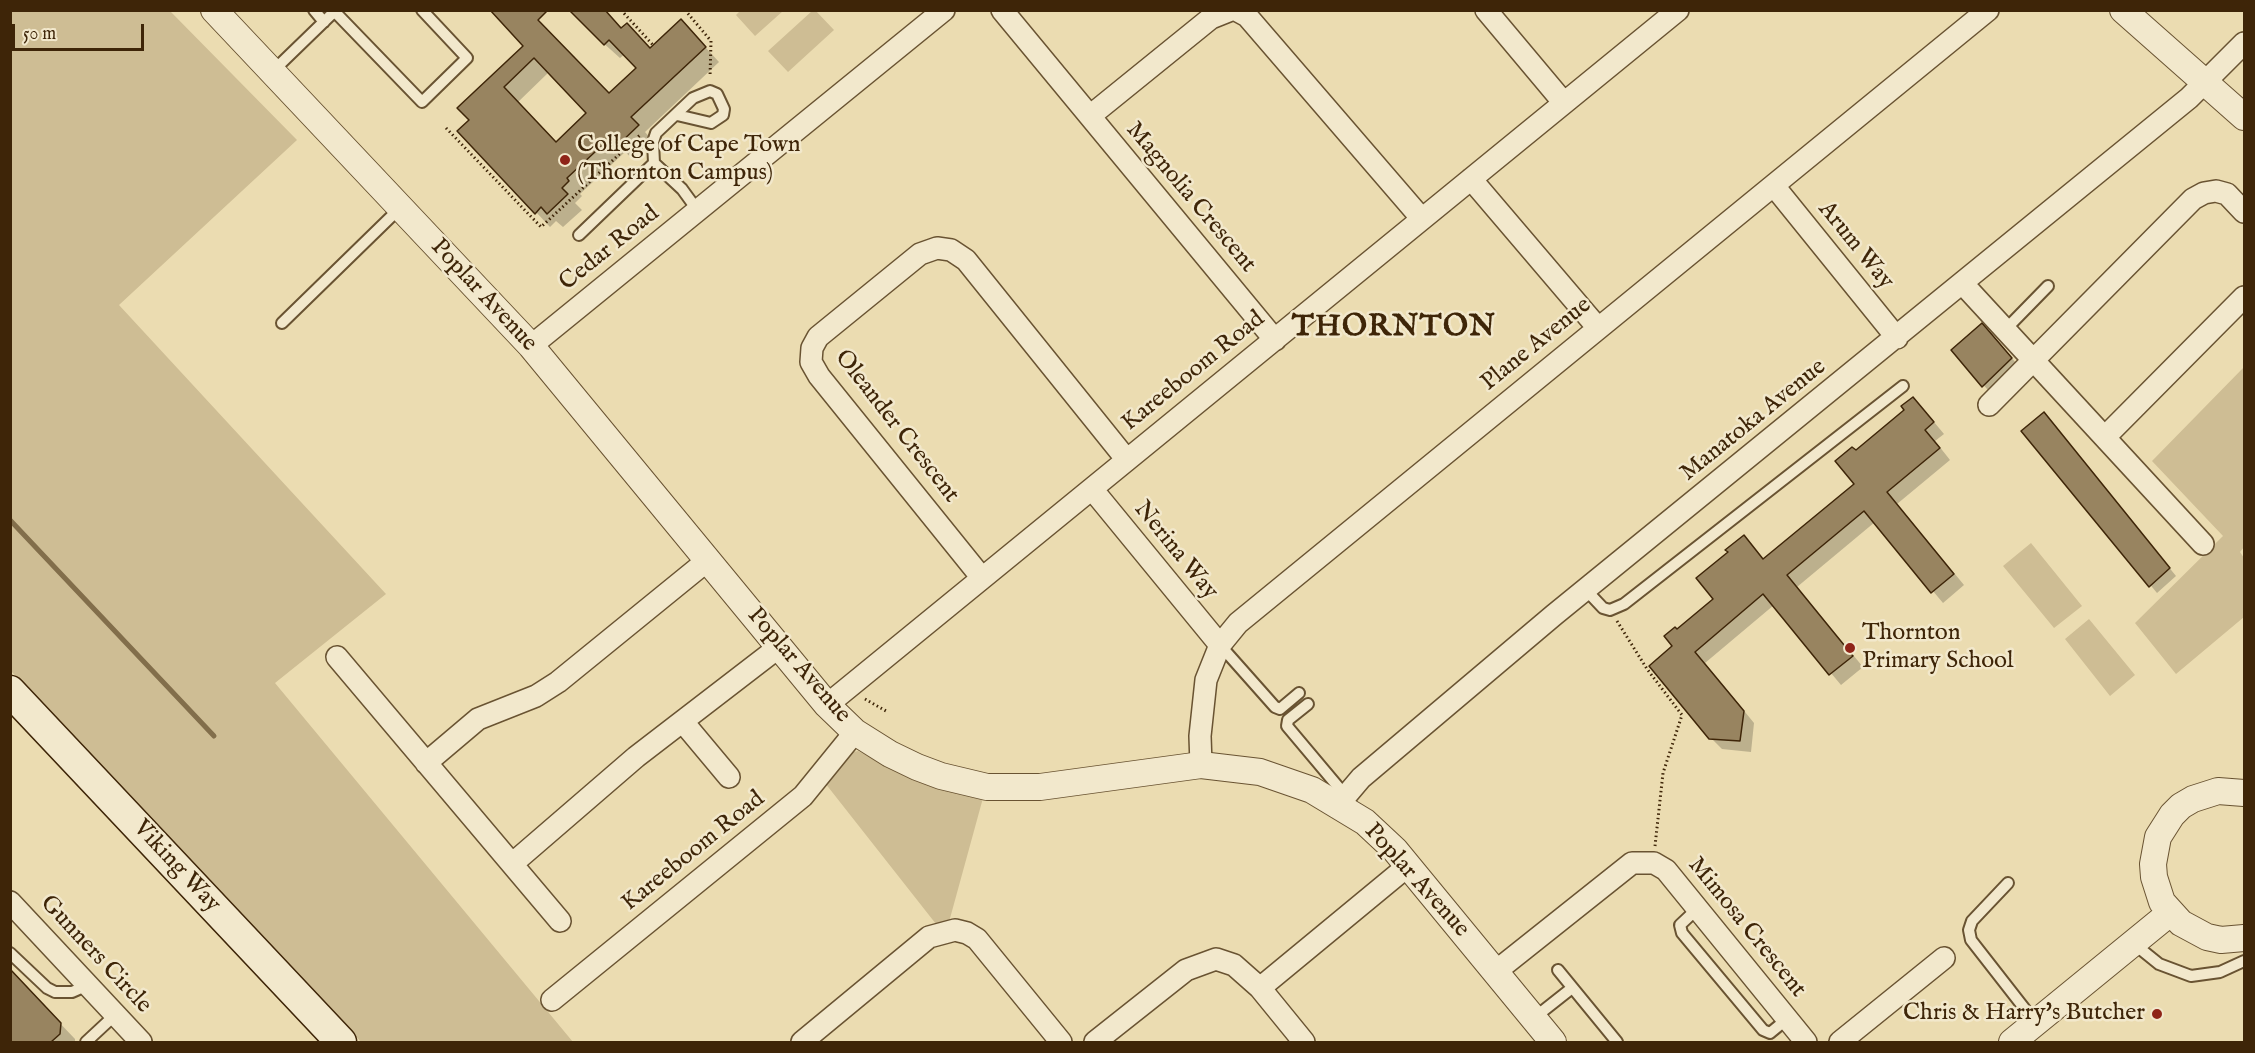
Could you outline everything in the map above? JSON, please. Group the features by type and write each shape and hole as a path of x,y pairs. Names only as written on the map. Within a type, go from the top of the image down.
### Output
{"main road":[{"name":"Viking Way","path":"10,692 341,1042"}],"street":[{"name":"Poplar Avenue","path":"214,10 531,346 827,705 855,732 890,754 917,767 941,776 987,787 1040,787 1201,765 1237,768 1286,779 1342,799 1409,866 1553,1042"},
{"name":"Cedar Road","path":"531,346 944,10"},
{"name":"Magnolia Crescent","path":"1002,10 1275,339"},
{"name":"Magnolia Crescent","path":"1090,116 1210,18 1231,10"},
{"path":"1236,10 1247,16 1422,219"},
{"path":"1486,10 1564,103"},
{"name":"Kareeboom Road","path":"827,705 1678,10"},
{"path":"2123,10 2244,117"},
{"name":"Plane Avenue","path":"1201,765 1200,736 1206,680 1220,645 1238,622 1774,186 1981,13"},
{"name":"Manatoka Avenue","path":"1342,799 1361,778 1586,590 1963,284 2205,82 2244,43"},
{"path":"1471,179 1598,328"},
{"name":"Arum Way","path":"1774,186 1897,338"},
{"path":"1989,405 2033,358 2193,199 2204,193 2216,191 2227,194 2244,212"},
{"name":"Oleander Crescent","path":"982,578 819,376 811,362 812,348 818,337 920,254 937,248 951,250 966,260 1126,460"},
{"path":"1963,284 2106,436 2203,544"},
{"path":"2106,436 2244,297"},
{"name":"Nerina Way","path":"1092,489 1220,645"},
{"path":"426,762 489,712 530,699 558,682 708,560"},
{"path":"512,864 636,757 779,647"},
{"path":"337,657 560,921"},
{"path":"683,722 729,777"},
{"name":"Kareeboom Road","path":"552,1000 790,807 809,788 855,732"},
{"path":"2244,793 2218,791 2205,794 2181,806 2164,826 2154,850 2152,864 2157,890 2170,913 2193,932 2221,940 2244,938"},
{"name":"Mimosa Crescent","path":"1495,972 1632,863 1654,863 1666,870 1806,1042"},
{"path":"1260,988 1409,866"},
{"name":"Gunners Circle","path":"10,902 141,1042"},
{"path":"2012,1042 2170,913"},
{"path":"802,1042 929,937 955,930 977,939 1061,1042"},
{"path":"1840,1042 1944,958"},
{"path":"1095,1042 1186,970 1199,963 1216,959 1234,965 1260,988 1304,1042"}],"lane":[{"path":"314,10 324,22"},
{"path":"272,72 336,11 422,102 467,58 422,10"},
{"path":"579,235 654,163 655,137 676,115 693,98 710,91 717,94 722,101 723,115 718,120 702,122 676,115"},
{"path":"654,163 682,189 698,211"},
{"path":"282,323 400,208"},
{"path":"2006,329 2048,286"},
{"path":"1586,590 1603,608 1610,610 1633,597 1903,386"},
{"path":"1220,645 1275,708 1280,709 1299,693"},
{"path":"1308,704 1288,720 1287,726 1342,799"},
{"path":"2008,883 1972,921 1969,930 1971,940 2036,1023"},
{"path":"2133,943 2159,964 2191,976 2220,972 2244,961"},
{"path":"10,953 55,993 72,993 88,985"},
{"path":"1558,970 1617,1042"},
{"path":"1533,1018 1572,988"},
{"path":"86,1042 115,1015"}],"path":[{"path":"621,10 653,45"},
{"path":"685,10 711,41 710,91"},
{"path":"446,128 541,227 637,135 643,133 655,137"},
{"path":"1610,610 1647,669 1682,716 1663,774 1654,863"},
{"path":"855,694 886,711"}],"shaded area":[{"path":"11,11 170,11 297,140 119,305 386,594 275,683 573,1042 361,1042 11,671"},
{"path":"740,11 783,11 755,36 736,15"},
{"path":"812,11 816,11 834,30 788,72 768,51"},
{"path":"2244,367 2244,547 2240,552 2244,558 2244,617 2176,674 2135,623 2223,536 2152,461"},
{"path":"2031,543 2082,606 2054,628 2003,566"},
{"path":"2089,619 2135,675 2110,696 2065,639"},
{"path":"858,751 918,781 983,798 949,922 936,924 825,783 848,753"}],"building":[{"path":"490,10 548,10 538,20 609,93 636,68 609,40 604,45 569,10 605,10 621,28 627,23 650,48 681,19 706,47 631,117 639,125 617,146 610,138 567,178 569,181 562,188 568,194 547,214 541,207 535,214 457,131 469,120 457,108 523,46","holes":["534,58 586,113 556,142 504,87"]},
{"path":"1982,323 2012,358 1982,387 1951,350"},
{"path":"1913,397 1934,422 1925,430 1940,448 1887,492 1954,574 1931,593 1864,511 1787,575 1853,656 1829,675 1763,594 1695,652 1744,711 1740,741 1709,739 1649,666 1672,646 1664,636 1675,627 1677,629 1713,599 1696,578 1728,552 1725,550 1744,535 1763,559 1854,484 1835,461 1852,447 1856,450 1904,410 1901,406"},
{"path":"2044,412 2170,568 2149,587 2021,431"},
{"path":"10,969 61,1023 60,1034 51,1042 10,1042"}],"waterway":[{"path":"10,520 214,736"}],"place":[{"name":"College of Cape Town (Thornton Campus)","path":"565,160"},
{"name":"Thornton Primary School","path":"1850,648"},
{"name":"Chris & Harry's Butcher","path":"2157,1014"}],"district":[{"name":"THORNTON","path":"1394,329"}]}
